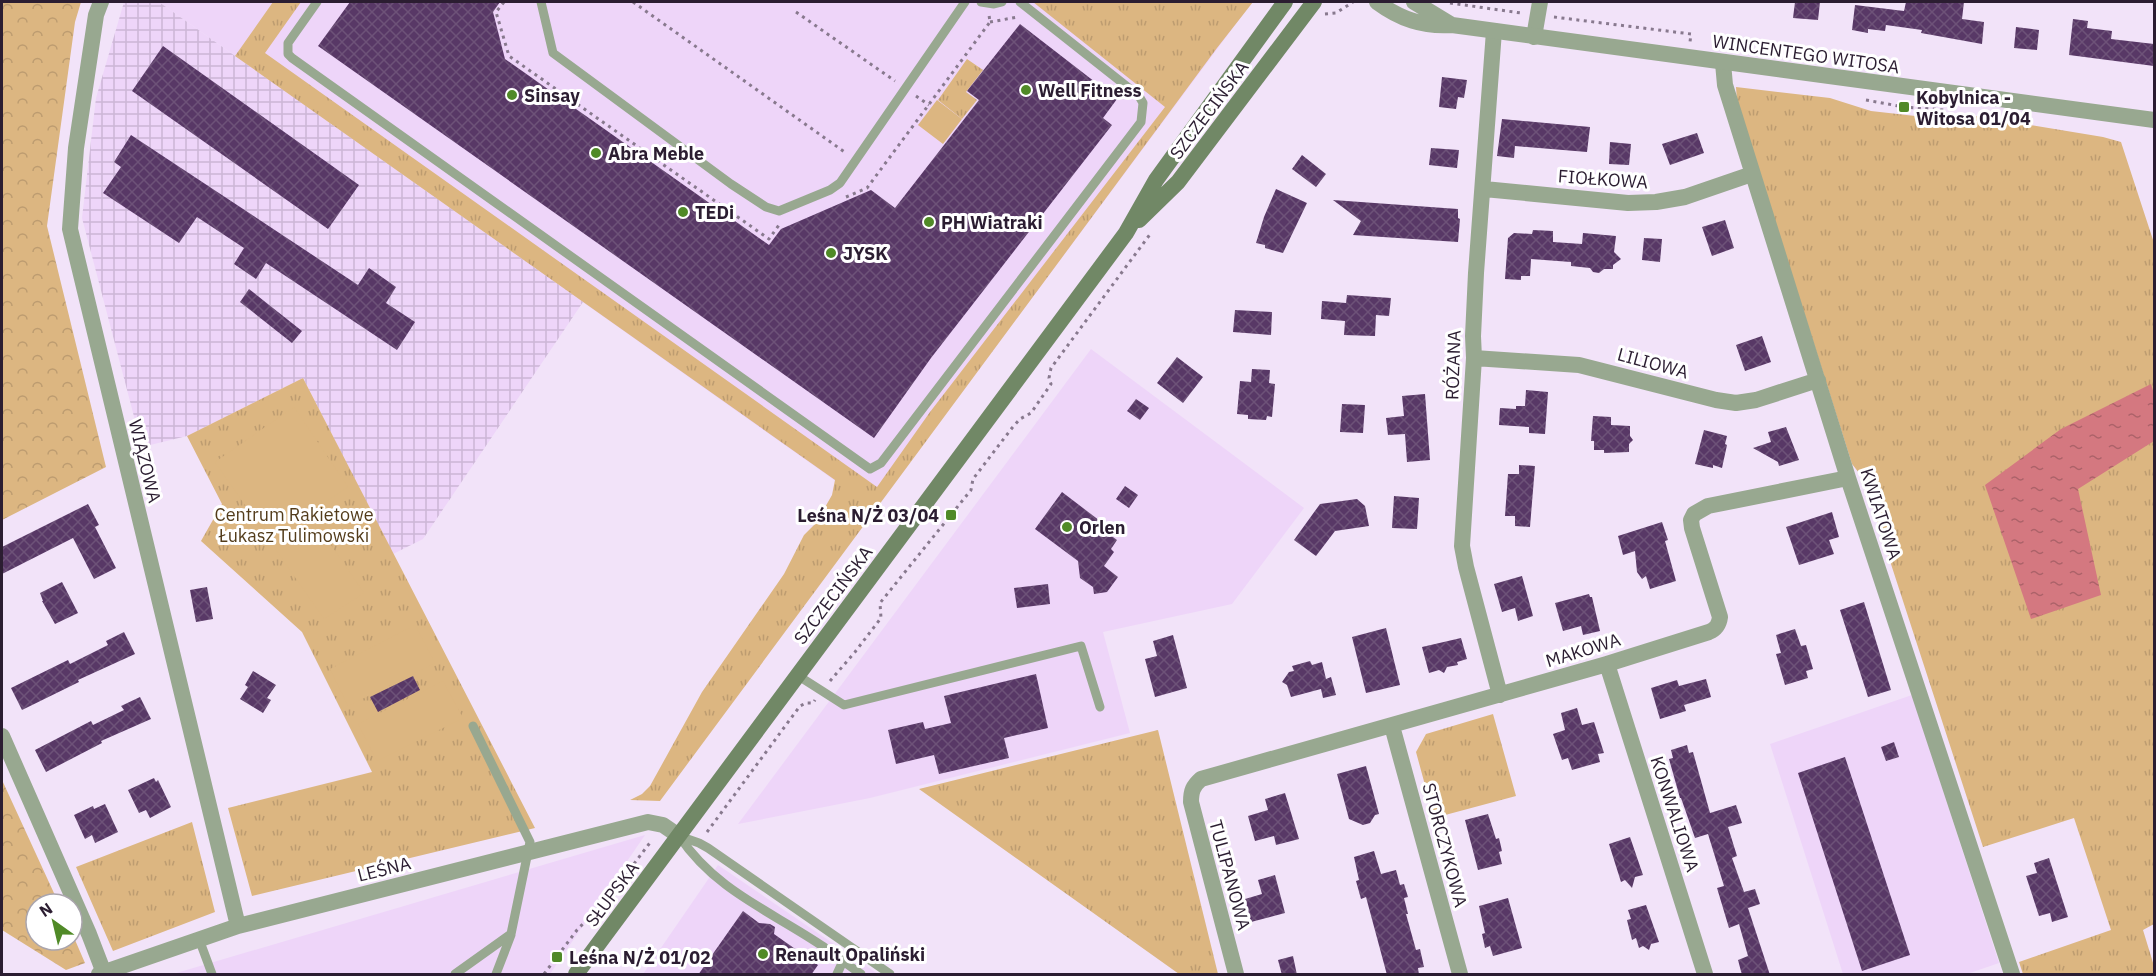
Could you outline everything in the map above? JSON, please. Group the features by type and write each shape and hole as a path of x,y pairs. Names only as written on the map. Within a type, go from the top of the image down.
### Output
{"main road":[{"name":"SZCZECIŃSKA","path":"679,836 1126,233 1156,180 1285,2"},
{"name":"SZCZECIŃSKA","path":"1126,233 1178,182 1319,8"},
{"name":"SŁUPSKA","path":"576,975 679,836"}],"street":[{"name":"WIĄZOWA","path":"100,2 96,15 76,148 70,229 238,926"},
{"name":"WINCENTEGO WITOSA","path":"1377,2 1407,20 1436,26 1452,25 2154,120"},
{"name":"WINCENTEGO WITOSA","path":"1414,2 1452,25"},
{"path":"1534,37 1539,8"},
{"name":"RÓŻANA","path":"1494,31 1474,315 1474,358 1462,546 1500,695"},
{"name":"KWIATOWA","path":"1723,63 1725,85 1848,478 2012,975"},
{"name":"FIOŁKOWA","path":"1484,189 1628,202 1656,202 1685,197 1752,174"},
{"name":"LILIOWA","path":"1474,358 1579,365 1736,403 1756,400 1818,380"},
{"name":"MAKOWA","path":"1194,785 1201,779 1212,775 1500,695 1709,632 1719,623 1720,617 1692,528 1691,520 1694,514 1700,509 1848,478"},
{"name":"KONWALIOWA","path":"1607,664 1705,975"},
{"name":"STORCZYKOWA","path":"1392,726 1460,975"},
{"path":"2,736 89,934 102,974"},
{"name":"TULIPANOWA","path":"1194,785 1191,802 1236,975"},
{"name":"LEŚNA","path":"102,974 238,926 648,822 663,825 679,836"}],"lane":[{"path":"317,2 288,43 288,54 292,58 870,469 881,463 1141,122 1143,103 1139,96 1020,2"},
{"path":"541,2 553,53 731,184 766,207 779,211 835,187 965,2"},
{"path":"984,2 1002,2"},
{"path":"797,675 844,705 1081,646 1100,708"},
{"path":"473,726 530,842 511,934 496,975"},
{"path":"679,836 699,843 890,975"},
{"path":"679,836 690,853 707,871 761,909 823,946 861,975"},
{"path":"455,975 511,934"},
{"path":"199,939 212,975"},
{"path":"837,975 843,961"}],"path":[{"path":"504,2 496,12 509,56 769,239 778,225 788,221"},
{"path":"633,2 855,160"},
{"path":"984,2 990,22"},
{"path":"1319,8 1336,13 1353,2"},
{"path":"1446,2 1457,5 1539,8 1691,34 1688,58"},
{"path":"796,12 929,105"},
{"path":"837,200 867,188 990,22 1017,17 1036,31 1044,20"},
{"path":"699,843 800,706 813,703 821,690 881,618 880,603 970,490 973,479 999,445 1020,419 1031,413 1051,384 1049,378 1051,368 1157,225"}],"shaded area":[{"path":"124,2 159,2 583,302 423,539 393,554 303,378 187,436 142,447 82,218 96,98"},
{"path":"159,2 1173,2 1247,9 875,509"},
{"path":"1091,349 1304,508 1232,604 1103,632 1130,733 870,798 738,824"},
{"path":"1912,695 1999,963 1967,974 1843,974 1770,744"},
{"path":"645,835 550,974 173,974"},
{"path":"718,865 878,974 643,974"}],"green space":[{"path":"2,2 81,2 75,22 47,226 106,467 2,520"},
{"path":"273,2 301,2 265,53 877,487 930,412 1165,107 1033,2 1253,2 660,801 630,800 642,794 650,786 702,692 784,574 804,535 816,523 832,495 835,480 235,56"},
{"path":"967,59 983,70 966,92 977,100 962,119 938,100"},
{"path":"1736,87 1830,98 1871,111 1942,119 1969,115 2121,142 2154,243 2154,924 2143,930 2154,966 2154,974 2023,974 2019,962 2111,930 2074,818 1983,847 1863,478 1852,464 1737,102"},
{"path":"937,100 962,119 943,144 918,125"},
{"name":"Centrum Rakietowe Łukasz Tulimowski","path":"303,378 535,828 252,896 228,808 372,772 302,632 201,541 222,504 187,436"},
{"path":"294,407 348,487 309,513 364,593 324,619 215,462"},
{"path":"415,625 435,663 348,706 330,669"},
{"path":"443,681 463,718 377,761 358,724"},
{"path":"1493,714 1516,796 1434,818 1416,752 1426,734"},
{"path":"1158,730 1218,974 1179,974 919,789"},
{"path":"2,780 53,892 24,892 24,944 2,930"},
{"path":"192,822 215,912 113,951 76,867"},
{"path":"37,952 80,952 85,963 66,970"}],"water":[{"path":"2151,384 2154,394 2154,441 2078,489 2101,595 2031,619 1985,485 2061,429"}],"building":[{"name":"PH Wiatraki","path":"350,2 500,2 493,12 505,59 769,245 781,229 871,190 895,208 979,100 967,91 1020,24 1117,99 1103,118 1112,125 931,358 874,438 318,46"},
{"path":"1795,2 1820,2 1818,20 1793,18"},
{"path":"1906,2 1964,2 1962,19 1984,22 1982,44 1921,33 1922,30 1886,25 1885,31 1868,29 1868,33 1852,30 1855,5 1904,11"},
{"path":"2073,19 2088,21 2087,28 2112,31 2111,39 2154,44 2154,66 2069,55"},
{"path":"2016,27 2039,30 2037,50 2014,48"},
{"path":"163,46 359,185 328,229 132,91"},
{"path":"1442,77 1467,80 1464,98 1458,97 1456,109 1439,107"},
{"path":"1502,119 1590,127 1587,152 1515,146 1514,158 1497,156"},
{"path":"1697,133 1704,153 1670,165 1662,144"},
{"path":"131,135 358,285 369,268 396,287 386,303 415,322 397,350 266,263 256,279 234,264 244,248 197,217 179,243 103,193 121,167 114,162"},
{"path":"1610,142 1631,144 1629,165 1609,164"},
{"path":"1431,148 1459,150 1457,168 1429,165"},
{"path":"1302,155 1326,174 1316,187 1292,169"},
{"path":"1276,189 1307,203 1283,253 1256,243"},
{"path":"1333,200 1458,209 1460,219 1458,242 1353,235 1361,221"},
{"path":"1725,220 1734,248 1712,256 1702,227"},
{"path":"1533,230 1553,231 1553,242 1582,244 1583,233 1616,236 1614,252 1621,259 1613,265 1613,269 1604,269 1599,273 1593,272 1590,268 1571,266 1571,262 1531,259 1530,276 1521,276 1521,280 1505,279 1508,238 1514,233 1532,234"},
{"path":"1644,238 1662,239 1660,262 1642,260"},
{"path":"249,289 302,331 292,343 240,302"},
{"path":"1347,295 1391,298 1389,316 1376,315 1375,336 1344,335 1345,321 1321,319 1322,301 1346,303"},
{"path":"1235,310 1272,312 1271,335 1233,332"},
{"path":"1762,336 1771,362 1745,371 1736,345"},
{"path":"1177,357 1203,377 1183,403 1157,383"},
{"path":"1252,369 1270,370 1269,383 1275,384 1272,417 1267,416 1266,420 1248,419 1248,415 1237,414 1240,381 1251,382"},
{"path":"1526,390 1548,392 1545,434 1529,433 1529,427 1499,425 1500,408 1516,409 1516,406 1525,406"},
{"path":"1425,394 1430,460 1407,462 1405,434 1388,435 1386,418 1404,416 1402,396"},
{"path":"1136,399 1149,408 1140,420 1127,411"},
{"path":"1342,404 1365,405 1363,433 1340,432"},
{"path":"1593,416 1611,417 1611,425 1630,426 1630,436 1633,440 1629,444 1629,452 1604,453 1604,450 1594,450 1594,441 1591,441"},
{"path":"1786,427 1799,460 1779,466 1778,462 1753,448 1771,442 1768,432"},
{"path":"1704,430 1727,436 1722,468 1695,464"},
{"path":"1519,465 1535,466 1530,527 1515,526 1515,516 1505,516 1508,474 1519,474"},
{"path":"1125,486 1138,495 1129,508 1116,499"},
{"path":"1062,492 1104,524 1101,528 1117,540 1111,549 1114,552 1104,566 1118,577 1107,592 1094,594 1093,587 1080,578 1078,561 1035,529"},
{"path":"1394,496 1419,498 1417,529 1392,528"},
{"path":"1357,499 1365,506 1369,526 1335,531 1316,556 1294,540 1320,504"},
{"path":"88,504 99,525 95,527 116,568 94,579 73,538 2,574 2,547"},
{"path":"1832,512 1839,537 1829,540 1834,554 1799,565 1786,527"},
{"path":"1662,522 1676,581 1650,589 1646,576 1642,579 1637,572 1635,551 1623,555 1618,536"},
{"path":"1522,576 1533,616 1518,621 1515,608 1502,612 1494,584"},
{"path":"62,582 78,613 55,624 40,593"},
{"path":"1048,584 1050,604 1017,608 1014,588"},
{"path":"207,587 213,619 196,622 190,590"},
{"path":"1589,594 1592,597 1600,631 1583,635 1581,626 1563,631 1555,603"},
{"path":"1864,602 1891,690 1868,697 1840,610"},
{"path":"1386,628 1400,685 1366,693 1352,637"},
{"path":"1795,629 1801,646 1806,645 1813,669 1806,671 1808,678 1785,685 1776,654 1781,653 1776,635"},
{"path":"124,632 135,654 78,680 79,682 22,710 11,688 68,660 70,664 108,645 106,641"},
{"path":"1173,635 1187,688 1155,697 1145,659 1157,656 1153,641"},
{"path":"1461,638 1467,659 1457,662 1458,665 1447,667 1444,673 1439,670 1429,673 1422,647"},
{"path":"1310,661 1312,665 1322,662 1326,679 1331,677 1336,695 1323,698 1321,689 1291,697 1287,685 1282,682 1289,672 1294,671 1292,666"},
{"path":"253,671 276,685 267,698 271,700 263,713 240,699 248,687 245,685"},
{"path":"1036,674 1048,728 1004,738 1009,758 939,774 934,755 896,764 888,730 923,722 925,729 951,723 944,696"},
{"path":"413,676 420,690 378,712 370,697"},
{"path":"1706,679 1711,697 1684,705 1686,711 1660,719 1651,688 1677,680 1679,686"},
{"path":"140,697 151,719 101,741 102,743 46,772 35,750 91,721 93,725 124,710 121,706"},
{"path":"1577,708 1582,725 1594,722 1604,753 1598,754 1600,762 1572,770 1568,758 1562,760 1553,734 1565,730 1561,713"},
{"path":"1894,742 1899,757 1886,761 1881,747"},
{"path":"1687,745 1689,753 1693,752 1710,813 1736,805 1742,823 1728,827 1737,856 1732,858 1744,892 1755,889 1760,904 1748,908 1770,975 1742,975 1738,960 1748,956 1739,924 1729,928 1717,888 1724,886 1708,834 1695,838 1669,759 1673,758 1671,750"},
{"path":"1845,757 1910,955 1862,971 1798,773"},
{"path":"1366,766 1379,814 1375,815 1370,823 1363,825 1349,819 1337,774"},
{"path":"154,778 156,782 158,780 171,807 150,818 146,810 139,813 128,790"},
{"path":"1285,793 1299,839 1276,845 1274,836 1255,841 1248,816 1268,810 1265,799"},
{"path":"105,804 118,832 95,843 92,835 85,839 74,815 93,806 94,809"},
{"path":"1488,814 1496,839 1499,838 1502,864 1478,870 1465,820"},
{"path":"1630,837 1643,875 1635,877 1632,888 1625,880 1621,882 1609,844"},
{"path":"1374,851 1381,874 1396,870 1400,885 1404,884 1408,897 1404,898 1408,914 1406,914 1416,950 1420,949 1424,967 1418,968 1419,975 1387,975 1366,897 1361,899 1356,881 1359,880 1354,857"},
{"path":"2049,858 2068,917 2052,922 2050,913 2039,916 2026,876 2037,873 2034,863"},
{"path":"1275,875 1285,913 1251,922 1245,899 1262,894 1258,880"},
{"path":"1508,898 1522,948 1493,956 1490,946 1485,948 1482,934 1485,933 1479,906"},
{"path":"1646,905 1659,942 1651,944 1649,950 1643,946 1639,948 1636,938 1632,940 1627,920 1631,919 1628,910"},
{"path":"743,911 759,923 775,927 774,934 818,965 811,975 698,975"},
{"path":"1293,956 1297,975 1282,975 1278,960"}],"place":[{"name":"Well Fitness","path":"1026,90"},
{"name":"Sinsay","path":"512,95"},
{"name":"Kobylnica - Witosa 01/04","path":"1904,107"},
{"name":"Abra Meble","path":"596,153"},
{"name":"TEDi","path":"683,212"},
{"name":"PH Wiatraki","path":"929,222"},
{"name":"JYSK","path":"831,253"},
{"name":"Leśna N/Ż 03/04","path":"951,515"},
{"name":"Orlen","path":"1067,527"},
{"name":"Renault Opaliński","path":"763,954"},
{"name":"Leśna N/Ż 01/02","path":"557,957"}]}
